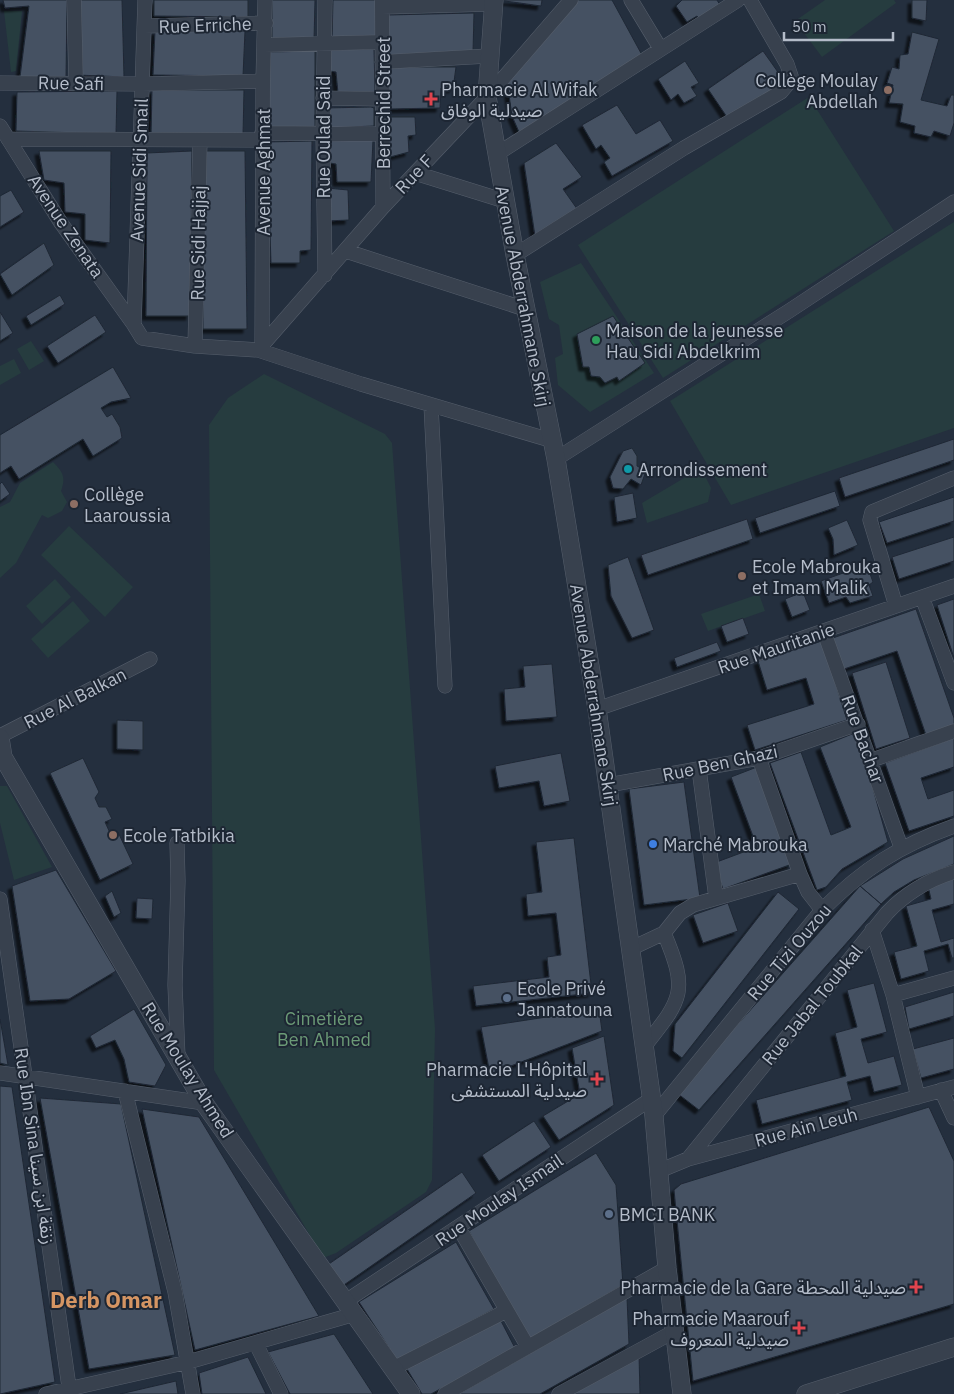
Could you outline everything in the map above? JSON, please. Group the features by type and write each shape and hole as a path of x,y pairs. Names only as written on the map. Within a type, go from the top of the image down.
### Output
{"street":[{"path":"74,0 76,83"},
{"name":"Avenue Sidi Smail","path":"134,325 145,0"},
{"name":"Avenue Aghmat","path":"260,347 265,0"},
{"name":"Rue Oulad Said","path":"325,0 323,44 325,275"},
{"path":"553,20 555,0"},
{"name":"Rue F","path":"260,347 383,207 487,97 571,0"},
{"path":"631,0 660,48"},
{"path":"497,154 660,48 738,0"},
{"path":"514,255 684,148 781,92 788,85 792,79 787,64 750,0"},
{"path":"382,3 494,2"},
{"name":"Avenue Abderrahmane Skirj","path":"494,2 488,56 487,97 514,255 550,440 556,459 597,709 654,1116 667,1268 682,1394"},
{"name":"Berrechid Street","path":"382,3 383,207"},
{"name":"Rue Erriche","path":"144,26 266,23"},
{"path":"264,45 382,42"},
{"path":"382,62 488,56"},
{"name":"Rue Safi","path":"0,82 142,84 263,81"},
{"path":"323,98 383,99"},
{"name":"Avenue Zenata","path":"0,126 62,224 134,325"},
{"path":"8,139 200,140 323,133 383,134"},
{"name":"Rue Sidi Hajjaj","path":"195,346 200,140"},
{"path":"415,173 505,201"},
{"path":"556,459 789,311 954,202"},
{"path":"346,251 525,310"},
{"path":"134,325 142,338 195,346 260,347 431,405 550,440"},
{"path":"431,405 445,686"},
{"path":"896,606 870,520 872,512 954,478"},
{"name":"Rue Mauritanie","path":"597,709 954,586"},
{"path":"922,598 954,682"},
{"name":"Rue Bachar","path":"824,632 872,760 901,847"},
{"name":"Rue Al Balkan","path":"0,737 150,659"},
{"name":"Rue Ben Ghazi","path":"608,785 759,758 858,724"},
{"path":"872,760 954,731"},
{"path":"0,737 1,756"},
{"name":"Rue Moulay Ahmed","path":"1,756 204,1103 351,1307 411,1394"},
{"path":"759,758 800,874 808,892 822,910"},
{"path":"699,769 716,898"},
{"name":"Rue Tizi Ouzou","path":"654,1116 822,910 864,871 901,847 954,826"},
{"path":"177,843 178,881 175,985 178,1057"},
{"name":"Rue Jabal Toubkal","path":"688,1159 872,930 899,901 911,892 927,882 954,872"},
{"path":"630,949 664,933 680,912 716,898 800,874"},
{"name":"Rue Ibn Sina زنقة ابن سينا","path":"0,898 69,1392"},
{"path":"872,930 893,995 918,1097"},
{"path":"644,1047 675,1005 680,983 676,962 664,933"},
{"path":"893,995 954,978"},
{"path":"0,1073 204,1103"},
{"path":"948,1089 954,1118"},
{"name":"Rue Ain Leuh","path":"659,1170 688,1159 948,1089"},
{"path":"125,1091 159,1218 193,1394"},
{"name":"Rue Moulay Ismail","path":"46,1394 69,1392 256,1344 351,1307 459,1228 651,1099"},
{"path":"459,1228 528,1348"},
{"path":"445,1394 667,1268"},
{"path":"394,1368 506,1311"},
{"path":"559,1394 675,1331"},
{"path":"256,1344 281,1394"},
{"path":"806,1394 954,1347"}],"green space":[{"path":"825,0 894,0 896,3 822,57 795,21"},
{"path":"4,11 22,11 16,71 11,72"},
{"path":"809,97 894,231 663,378 578,245"},
{"path":"954,222 954,428 731,505 670,401"},
{"name":"Maison de la jeunesse Hau Sidi Abdelkrim","path":"581,263 654,373 590,412 558,385 555,358 563,354 559,325 549,319 540,282"},
{"path":"31,341 44,361 29,370 17,349"},
{"path":"14,359 21,373 0,385 0,366"},
{"name":"Cimetière Ben Ahmed","path":"264,374 385,434 392,443 435,1029 432,1180 426,1192 336,1253 323,1258 214,1070 209,425 228,398"},
{"path":"53,462 63,475 61,491 67,502 62,511 48,518 42,515 16,563 0,578 0,507 10,502 20,483"},
{"path":"701,468 711,488 708,502 647,523 642,503"},
{"path":"69,526 133,587 105,617 41,555"},
{"path":"55,579 71,597 42,624 26,606"},
{"path":"759,594 765,611 708,631 701,614"},
{"path":"73,601 90,621 48,658 31,639"},
{"path":"0,786 7,786 52,867 14,880 0,823"}],"building":[{"path":"3,0 67,0 66,79 20,77 29,6 5,8"},
{"path":"79,0 122,0 124,77 78,75"},
{"path":"154,0 248,0 248,17 154,16"},
{"path":"272,0 315,0 314,40 272,40"},
{"path":"333,0 376,0 377,38 332,40"},
{"path":"498,0 542,0 541,6"},
{"path":"576,0 612,0 642,55 519,132 512,116 507,81"},
{"path":"682,0 717,0 720,5 699,18 697,16 687,22 676,6"},
{"path":"912,0 927,0 926,21 912,18"},
{"path":"474,13 473,52 388,55 388,15"},
{"path":"155,31 245,31 243,76 153,75"},
{"path":"912,32 939,39 921,100 947,106 951,95 954,95 954,123 950,136 934,131 931,137 914,133 915,126 900,122 903,104 889,103 893,85 887,83 892,67 899,69 900,55 908,54"},
{"path":"374,49 375,92 338,93 336,72 324,70 325,50"},
{"path":"315,51 315,128 269,128 268,52"},
{"path":"763,51 785,82 729,120 708,89"},
{"path":"685,61 699,83 691,87 697,96 684,103 678,94 671,100 658,79"},
{"path":"388,67 456,67 453,89 441,88 440,108 388,109"},
{"path":"152,90 244,90 243,135 151,136"},
{"path":"117,91 116,134 16,131 17,92"},
{"path":"617,105 636,134 660,120 673,141 612,176 604,162 610,158 601,145 596,149 582,125"},
{"path":"325,108 374,108 374,126 326,128"},
{"path":"389,117 415,117 416,135 408,136 409,152 390,157"},
{"path":"373,140 371,182 337,182 336,164 324,162 324,141"},
{"path":"312,141 311,250 300,251 300,263 271,263 267,142"},
{"path":"556,143 582,177 563,189 580,213 535,236 524,163"},
{"path":"39,151 111,151 110,243 85,240 85,214 65,212 64,183 44,180"},
{"path":"192,151 190,316 146,316 147,153"},
{"path":"202,151 245,151 247,329 203,329"},
{"path":"327,188 348,190 349,220 326,221"},
{"path":"11,190 24,212 0,227 0,196"},
{"path":"44,243 54,265 12,295 0,274"},
{"path":"60,295 65,304 31,325 26,316"},
{"path":"0,312 13,333 0,341"},
{"path":"95,315 106,332 58,363 47,346"},
{"path":"613,316 645,363 619,381 617,377 605,383 600,377 591,376 589,367 583,367 577,334"},
{"path":"113,367 131,398 111,402 101,408 107,417 112,414 120,427 122,438 93,456 83,439 19,479 11,466 0,473 0,435"},
{"path":"954,439 954,460 845,497 839,478"},
{"name":"Arrondissement","path":"632,448 637,456 637,466 646,471 641,485 631,479 623,489 613,488 610,477 623,451"},
{"path":"2,482 10,494 0,501 0,484"},
{"path":"835,491 840,506 760,533 755,518"},
{"path":"633,493 637,518 617,522 614,497"},
{"path":"954,497 954,521 887,543 879,522"},
{"path":"747,519 753,539 648,575 641,555"},
{"path":"847,520 858,545 834,555 833,539 828,528"},
{"path":"954,537 954,561 899,579 892,557"},
{"path":"628,557 654,630 632,638 611,596 608,565"},
{"path":"857,568 860,574 869,571 873,582 869,585 873,596 850,603 846,597 829,603 821,581"},
{"path":"803,592 810,610 792,617 785,599"},
{"path":"954,599 954,658 937,605"},
{"path":"916,609 954,718 954,725 926,735 897,651 841,670 830,639"},
{"path":"743,618 749,634 727,642 721,626"},
{"path":"822,641 847,720 755,750 747,725 814,704 806,678 767,690 758,661"},
{"path":"717,642 721,651 677,667 674,658"},
{"path":"886,662 910,738 876,749 852,673"},
{"path":"552,664 557,717 506,721 504,689 525,687 523,666"},
{"path":"117,720 143,721 143,750 117,749"},
{"path":"857,732 888,842 842,869 826,887 817,890 770,763 801,752 831,835 851,827 820,747"},
{"path":"954,738 954,767 921,778 928,799 954,790 954,816 909,831 885,763"},
{"path":"561,753 570,801 544,806 539,781 499,788 495,766"},
{"path":"83,758 99,792 95,798 99,807 106,807 112,819 105,822 111,835 118,832 133,864 100,880 50,773"},
{"path":"757,767 792,864 723,889 714,863 757,847 731,777"},
{"path":"684,782 700,898 644,905 629,789"},
{"path":"954,836 954,864 914,880 894,892 881,904 860,886 903,859"},
{"path":"574,838 592,993 476,1006 473,986 549,977 547,957 561,955 556,913 528,916 526,894 542,892 536,842"},
{"path":"56,870 116,971 69,999 30,1001 12,886"},
{"path":"954,879 954,904 932,910 941,942 954,938 954,958 952,958 948,944 924,951 929,971 901,979 894,952 917,946 906,906 931,899 928,886"},
{"path":"860,886 881,904 699,1110 677,1093"},
{"path":"112,891 121,913 114,917 105,896"},
{"path":"778,892 799,909 682,1058 673,1051 675,1024"},
{"path":"137,898 153,899 152,919 136,918"},
{"path":"728,903 738,931 703,943 693,915"},
{"path":"874,983 887,1032 861,1039 868,1063 894,1056 902,1085 874,1092 870,1076 847,1082 852,1100 762,1124 756,1100 846,1076 835,1033 857,1027 847,990"},
{"path":"954,992 954,1016 909,1029 905,1007"},
{"path":"134,1009 166,1065 155,1086 129,1082 124,1059 115,1040 96,1048 90,1036"},
{"path":"599,1009 602,1031 490,1074 481,1027"},
{"path":"0,1019 8,1065 0,1063"},
{"path":"604,1036 614,1105 559,1140 543,1116 580,1094 572,1048"},
{"path":"954,1038 954,1069 921,1078 913,1049"},
{"path":"0,1086 12,1087 55,1382 0,1394"},
{"path":"40,1098 121,1104 175,1355 89,1369"},
{"path":"929,1107 954,1161 954,1304 693,1381 674,1190 681,1184"},
{"path":"142,1109 199,1117 319,1316 195,1350"},
{"path":"534,1121 551,1147 499,1181 482,1155"},
{"path":"596,1153 616,1185 623,1285 527,1340 469,1231"},
{"path":"462,1172 476,1193 341,1287 326,1266"},
{"path":"456,1242 494,1309 397,1360 359,1302"},
{"path":"627,1298 629,1344 540,1394 459,1394"},
{"path":"500,1319 515,1348 431,1394 422,1394 407,1369"},
{"path":"334,1334 373,1394 290,1394 268,1352"},
{"path":"639,1355 640,1394 569,1394"},
{"path":"248,1357 266,1394 202,1394 199,1373"},
{"path":"176,1381 178,1394 120,1394"}],"place":[{"name":"Collège Moulay Abdellah","path":"888,90"},
{"name":"Pharmacie Al Wifak صيدلية الوفاق","path":"431,99"},
{"name":"Maison de la jeunesse Hau Sidi Abdelkrim","path":"596,340"},
{"name":"Arrondissement","path":"628,469"},
{"name":"Collège Laaroussia","path":"74,504"},
{"name":"Ecole Mabrouka et Imam Malik","path":"742,576"},
{"name":"Ecole Tatbikia","path":"113,835"},
{"name":"Marché Mabrouka","path":"653,844"},
{"name":"Ecole Privé Jannatouna","path":"507,998"},
{"name":"Pharmacie L'Hôpital صيدلية المستشفى","path":"597,1079"},
{"name":"BMCI BANK","path":"609,1214"},
{"name":"Pharmacie de la Gare صيدلية المحطة","path":"916,1287"},
{"name":"Pharmacie Maarouf صيدلية المعروف","path":"799,1328"}],"district":[{"name":"Derb Omar","path":"106,1299"}]}
